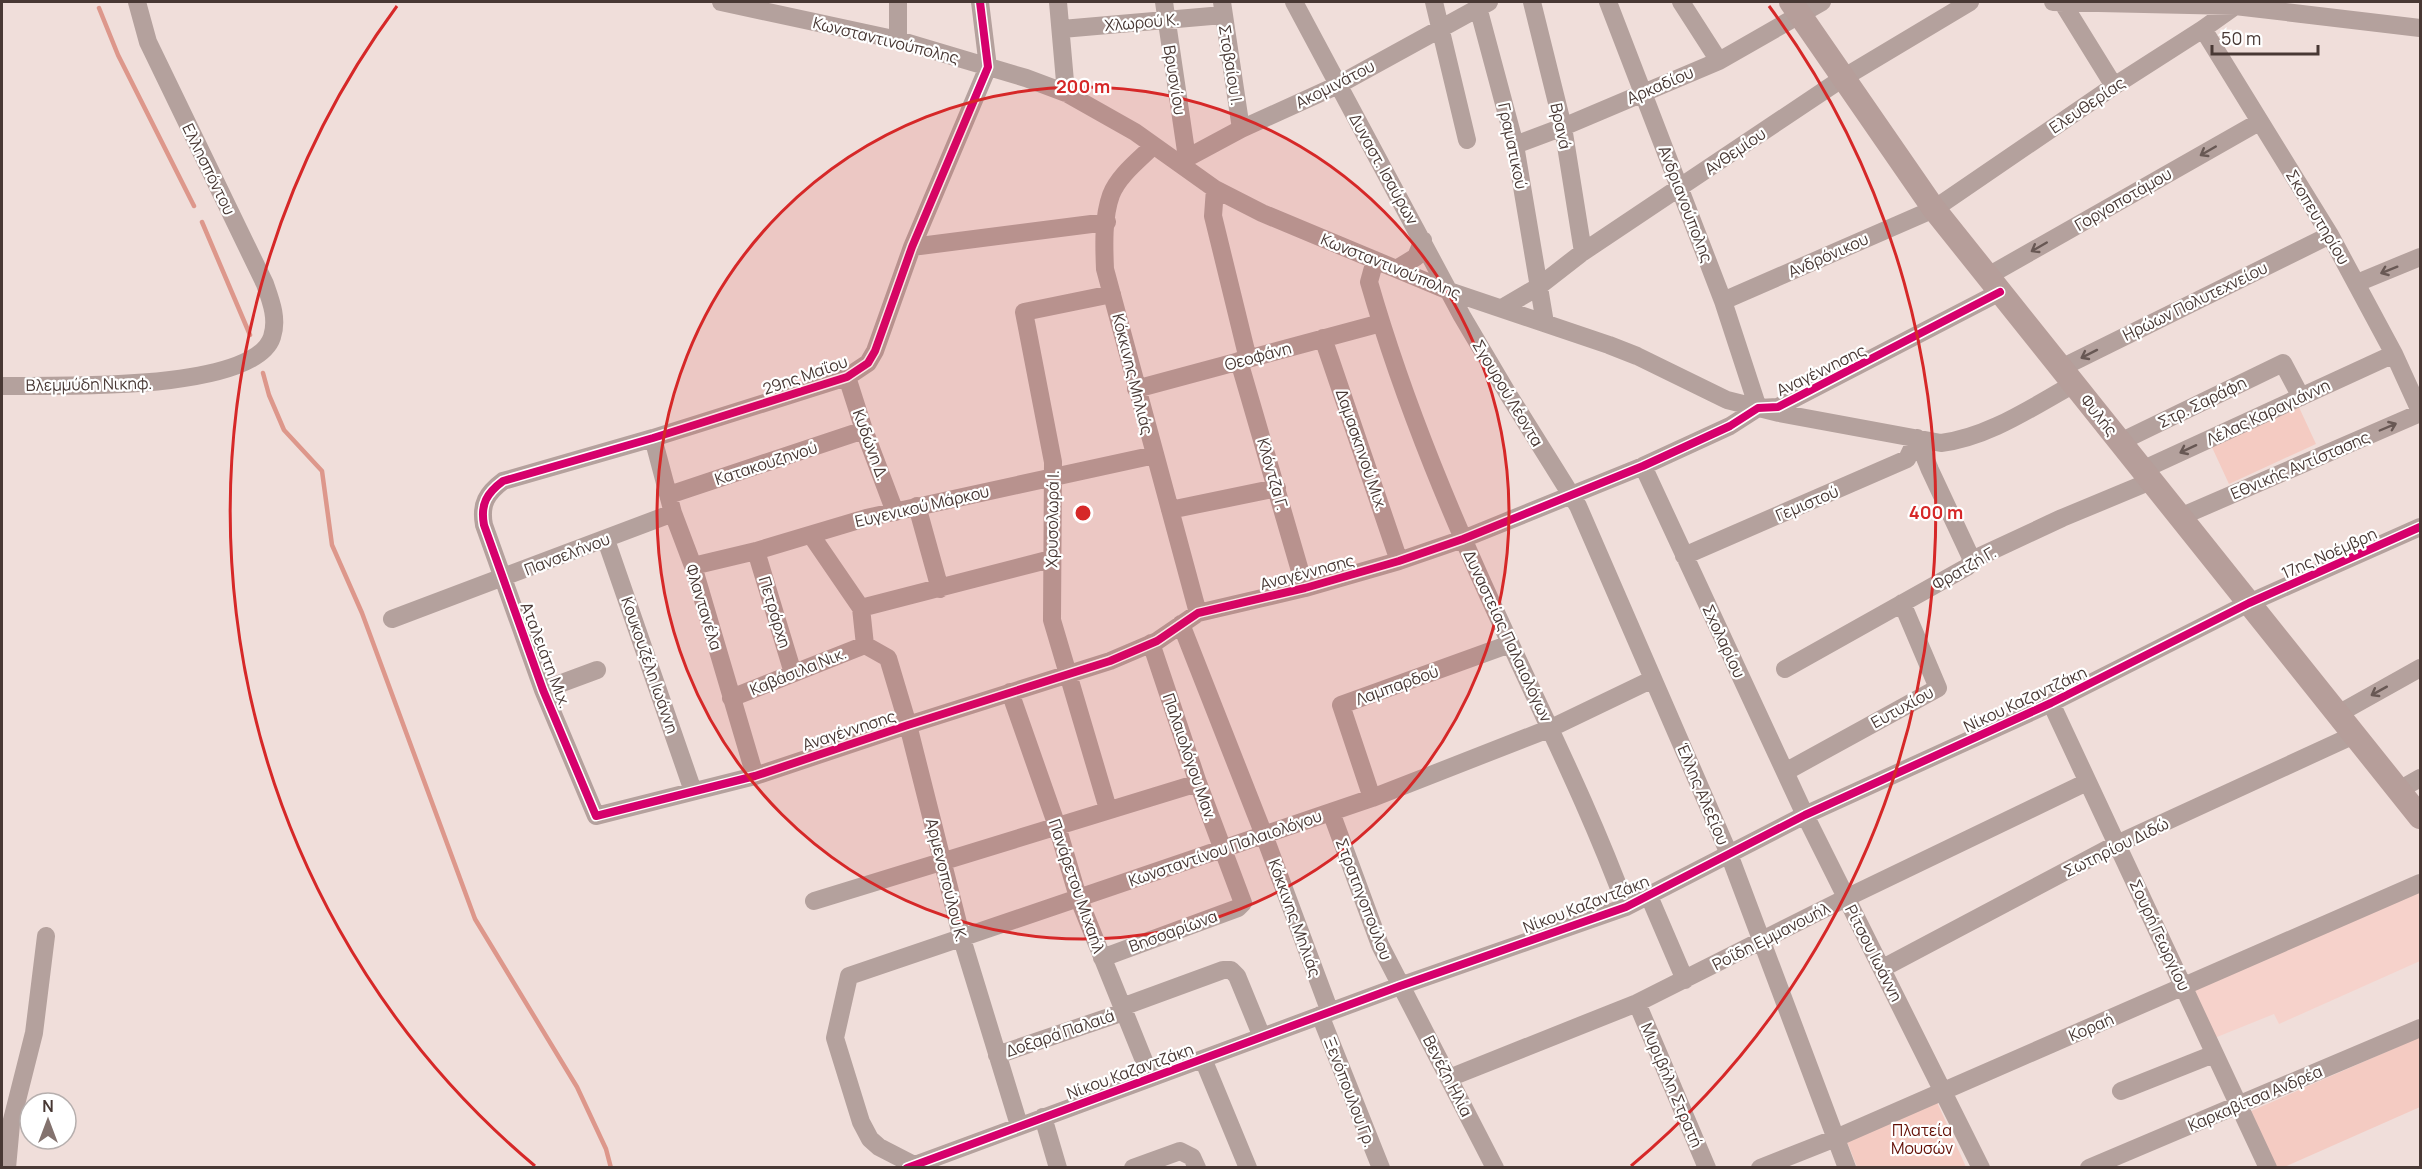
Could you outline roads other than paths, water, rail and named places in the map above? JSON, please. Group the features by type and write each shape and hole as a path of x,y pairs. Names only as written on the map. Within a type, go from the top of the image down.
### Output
{"main road":[{"name":"Φυλής","path":"1796,8 1934,209 2421,817"}],"street":[{"name":"Ελλησπόντου","path":"137,2 148,42 265,284 275,322 272,338"},
{"name":"Κωνσταντινούπολης","path":"721,2 898,40 1066,93 1109,116 1153,146 1185,161 1215,189 1262,213 1449,291 1637,356 1727,400 1917,438 1941,442 1958,441 1979,434 2067,376"},
{"path":"798,2 805,19"},
{"path":"898,2 898,40"},
{"path":"980,2 988,67"},
{"path":"1058,2 1066,93"},
{"name":"Βρυσνίου","path":"1164,2 1185,161"},
{"name":"Δυναστ. Ισαύρων","path":"1294,2 1449,291"},
{"path":"1434,2 1467,140"},
{"name":"Βρανά","path":"1532,2 1563,128 1583,252"},
{"name":"Ανδριανούπολης","path":"1608,2 1723,301 1758,408"},
{"path":"1681,2 1719,60"},
{"name":"Αρκαδίου","path":"1515,145 1563,128 1719,60 1796,8 1822,2"},
{"name":"Ανθεμίου","path":"1502,308 1538,287 1583,252 1844,78 1970,2"},
{"path":"2053,2 2238,4 2421,28"},
{"path":"2062,2 2114,86"},
{"path":"2324,2 2338,18"},
{"name":"Ακομινάτου","path":"1185,161 1241,129 1338,85 1484,4"},
{"name":"Γραματικού","path":"1484,4 1515,145 1538,287"},
{"name":"Ελευθερίας","path":"1934,209 2238,4"},
{"name":"Χλωρού Κ.","path":"1062,29 1166,20 1223,8"},
{"name":"Στοβαίου Ι.","path":"1223,8 1241,129"},
{"name":"Σκοπευτηρίου","path":"2204,29 2330,235 2394,354 2421,412"},
{"name":"29ης Μαΐου","path":"484,501 490,490 503,481 653,438 848,377 859,371 875,351 912,247 988,67"},
{"name":"Γοργοποτάμου","path":"1994,284 2259,122"},
{"name":"Κόκκινης Μηλιάς","path":"1153,146 1116,185 1111,196 1107,222 1105,269 1198,613"},
{"name":"Κλόντζα Γ.","path":"1215,189 1213,216 1244,360 1305,588"},
{"name":"Ανδρόνικου","path":"1723,301 1934,209"},
{"path":"912,247 1107,222"},
{"name":"Ηρώων Πολυτεχνείου","path":"2067,376 2330,235"},
{"name":"Δυναστ. Ισαύρων","path":"1398,268 1416,257 1423,240"},
{"path":"2357,283 2421,257"},
{"name":"Δυναστείας Παλαιολόγων","path":"1375,260 1369,282 1425,448 1463,539 1551,728 1605,851 1626,907"},
{"name":"Αναγέννησης","path":"596,816 755,776 1110,661 1151,643 1198,613 1305,588 1399,561 1463,539 1571,493 1643,466 1730,426 1758,408 1778,406 1800,396 1994,284"},
{"path":"1538,287 1545,323"},
{"name":"Σγουρού Λέοντα","path":"1449,291 1508,394 1571,493"},
{"name":"Χρυσολωρά Ι.","path":"1108,809 1070,673 1052,620 1051,559 1054,477 1024,312 1112,294"},
{"name":"Θεοφάνη","path":"1136,389 1381,322"},
{"name":"Βλεμμύδη Νικηφ.","path":"2,386 149,384 214,372 243,363 260,354 272,338"},
{"name":"Δαμασκηνού Μιχ.","path":"1323,338 1399,561"},
{"name":"Λέλας Καραγιάννη","path":"2147,475 2301,397 2394,354"},
{"name":"Στρ. Σαράφη","path":"2120,442 2283,363 2301,397"},
{"name":"Κυδώνη Δ.","path":"848,377 864,430 895,512"},
{"path":"1800,396 1806,417"},
{"name":"Εθνικής Αντίστασης","path":"2180,517 2421,412"},
{"name":"Κατακουζηνού","path":"671,504 864,430"},
{"name":"Φλαντανέλα","path":"653,438 671,504 693,566 755,776"},
{"path":"1917,438 1972,560"},
{"name":"Γεμιστού","path":"1684,556 1907,459 1917,438"},
{"name":"Ευγενικού Μάρκου","path":"693,566 756,551 866,518 1155,455"},
{"name":"Σχολαρίου","path":"1643,466 1805,815"},
{"name":"Φρατζή Γ.","path":"1785,669 1967,567 1972,560 2147,475"},
{"path":"1170,510 1277,488"},
{"name":"Έλλης Αλεξίου","path":"1571,493 1604,561 1729,854 1848,1167"},
{"name":"Αταλειάτη Μιχ.","path":"484,501 482,514 484,525 543,690 596,816"},
{"name":"Πανσελήνου","path":"392,619 606,540 671,504"},
{"path":"917,506 940,589"},
{"name":"17ης Νοέμβρη","path":"2249,603 2421,527"},
{"path":"811,535 861,608 865,645"},
{"name":"Κουκουζέλη Ιωάννη","path":"606,540 693,791"},
{"name":"Πετράρχη","path":"756,551 793,673"},
{"path":"861,608 1051,559"},
{"name":"Ευτυχίου","path":"1785,772 1938,688 1902,603"},
{"name":"Νίκου Καζαντζάκη","path":"909,1166 1325,1013 1626,907 1805,815 2051,703 2249,603"},
{"name":"Κόκκινης Μηλιάς","path":"1181,624 1264,835 1325,1013"},
{"name":"Παλαιολόγου Μαν.","path":"1151,643 1198,783 1243,903"},
{"name":"Λαμπαρδού","path":"1372,798 1341,705 1510,644"},
{"name":"Καβάσιλα Νικ.","path":"731,698 865,645"},
{"name":"Αρμενοπούλου Κ.","path":"865,645 888,658 908,725 962,939 1019,1125"},
{"path":"2338,714 2421,668"},
{"path":"543,690 597,670"},
{"name":"Κωνσταντίνου Παλαιολόγου","path":"909,1166 870,1139 861,1122 835,1038 849,976 1372,798 1551,728 1653,679"},
{"name":"Πανάρετου Μιχαήλ","path":"1010,692 1057,826 1078,897 1151,1078"},
{"name":"Σουρή Γεωργίου","path":"2051,703 2268,1167"},
{"name":"Σωτηρίου Διδώ","path":"1883,968 2117,844 2354,735"},
{"path":"2399,790 2421,778"},
{"name":"Ροΐδη Εμμανουήλ","path":"1449,1078 1637,1003 1846,898 2087,782"},
{"path":"814,902 1108,809 1198,783"},
{"name":"Στρατηγοπούλου","path":"1331,812 1380,945 1400,986"},
{"name":"Ρίτσου Ιωάννη","path":"1805,815 1982,1167"},
{"name":"Κοραή","path":"1760,1167 1836,1138 2421,883"},
{"path":"1649,896 1685,980"},
{"name":"Βησσαρίωνα","path":"1102,958 1238,908 1243,903"},
{"path":"7,1167 11,1124 34,1033 46,936"},
{"name":"Δοξαρά Παλαιά","path":"997,1055 1223,970 1231,970 1237,976 1262,1037"},
{"name":"Βενέζη Ηλία","path":"1400,986 1495,1167"},
{"name":"Μυριβήλη Στρατή","path":"1637,1003 1707,1167"},
{"name":"Ξενόπουλου Γρ.","path":"1325,1013 1381,1167"},
{"name":"Καρκαβίτσα Ανδρέα","path":"2089,1167 2421,1028"},
{"path":"2121,1090 2214,1054"},
{"path":"1203,1059 1248,1167"},
{"path":"1043,1117 1058,1167"},
{"path":"1133,1167 1174,1151 1185,1152 1192,1157 1197,1167"}],"waterway":[{"path":"99,8 118,55 194,206"},
{"path":"202,222 250,335"},
{"path":"263,373 269,395 284,430 322,471 332,545 362,613 475,919 577,1087 606,1149 611,1168"}],"park label":[{"name":"Πλατεία Μουσών","path":"1922,1139"}]}
